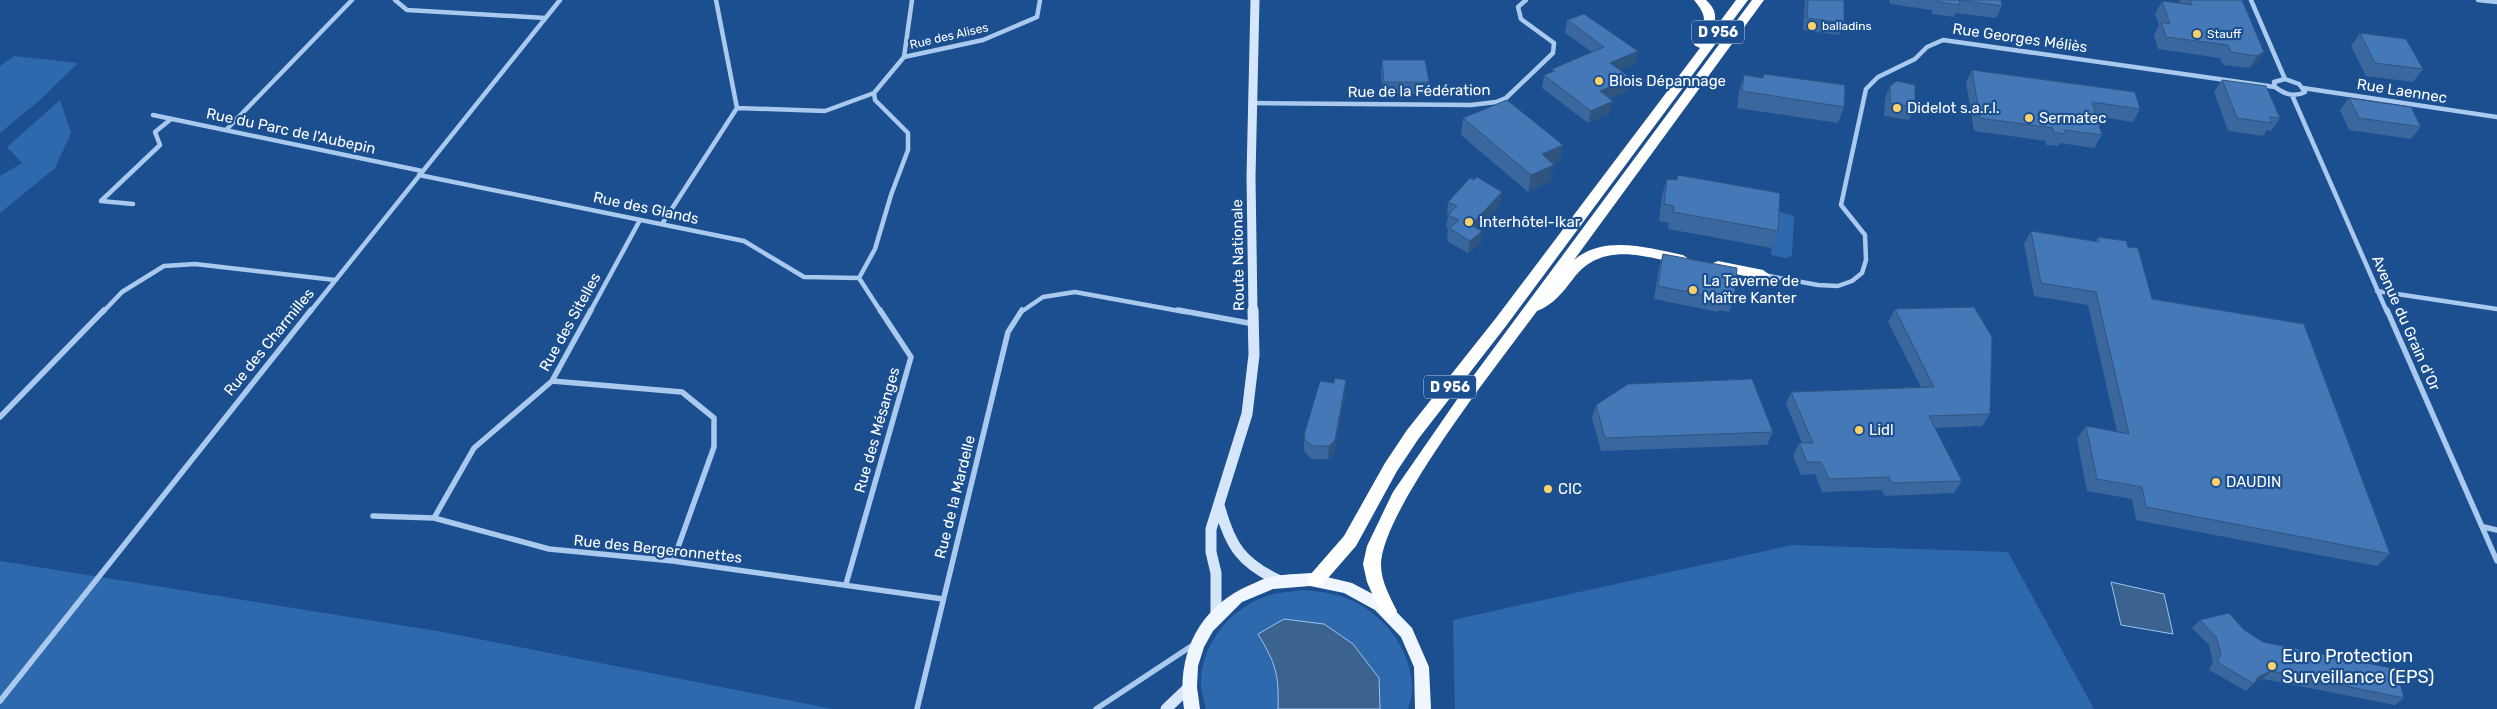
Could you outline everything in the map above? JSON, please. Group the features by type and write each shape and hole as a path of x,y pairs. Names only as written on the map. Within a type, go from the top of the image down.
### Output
{"highway":[{"name":"D 956","path":"1694,63 1711,17 1708,8 1700,0"},
{"name":"D 956","path":"1316,580 1350,542 1391,467 1414,434 1501,322 1742,0"},
{"name":"D 956","path":"1388,611 1374,580 1372,563 1375,543 1385,521 1440,436 1530,309 1758,0"},
{"path":"1530,309 1552,298 1577,265 1592,255 1611,250 1636,250 1763,275"}],"main road":[{"name":"Route Nationale","path":"1216,615 1216,573 1211,552 1211,529 1247,414 1252,381 1254,324 1251,177 1255,0"},
{"path":"1220,505 1225,532 1233,546 1258,572 1280,581"},
{"path":"1192,709 1188,688 1189,668 1197,642 1216,615 1234,599 1248,592 1280,581 1316,580 1347,587 1375,601 1388,611 1407,632 1418,651 1424,672 1426,693 1423,709"},
{"path":"1166,709 1188,688"}],"street":[{"path":"227,129 352,0"},
{"path":"395,0 407,10 545,18"},
{"name":"Rue des Charmilles","path":"0,701 560,0"},
{"path":"662,224 737,108 716,0"},
{"path":"737,108 825,111 864,95 874,93 904,57 912,0"},
{"name":"Rue des Alises","path":"904,57 984,40 1037,17 1040,0"},
{"name":"Rue de la Fédération","path":"1253,103 1471,104 1496,102 1506,98 1553,53 1554,43 1521,19 1518,7 1526,0"},
{"path":"2251,0 2285,79 2274,82 2274,87 2292,96 2301,95 2305,92 2303,88"},
{"path":"2478,0 2497,2"},
{"name":"Rue Georges Méliès","path":"1763,275 1818,285 1838,286 1852,281 1862,273 1866,260 1865,235 1841,205 1866,89 1878,77 1915,59 1927,47 1943,40 2274,87"},
{"name":"Rue Laennec","path":"2285,79 2303,88 2497,117"},
{"path":"859,278 875,249 891,195 908,150 908,133 875,100 874,93"},
{"name":"Avenue du Grain d'Or","path":"2292,96 2377,291 2484,527 2497,561"},
{"name":"Rue du Parc de l'Aubepin","path":"153,115 227,129 421,173"},
{"path":"133,204 101,201 160,145 155,132 171,118"},
{"name":"Rue des Glands","path":"421,173 744,241 804,277 859,278"},
{"name":"Rue des Sitelles","path":"434,518 474,448 552,381 640,220"},
{"path":"0,417 122,292 164,266 195,264 335,280"},
{"name":"Rue des Mésanges","path":"846,584 911,357 859,278"},
{"path":"2377,291 2497,308"},
{"name":"Rue de la Mardelle","path":"917,709 1008,332 1014,317 1033,301 1057,292 1075,292 1254,324"},
{"path":"552,381 682,392 714,418 714,447 673,562"},
{"name":"Rue des Bergeronnettes","path":"373,516 434,518 549,550 673,562 943,598"},
{"path":"2484,527 2497,530"},
{"path":"1098,708 1197,642"}],"shaded area":[{"path":"14,56 78,63 40,100 0,133 0,66"},
{"path":"60,100 71,133 55,168 0,213 0,176 22,163 7,147"},
{"path":"1774,210 1794,216 1792,256 1786,258 1771,255"},
{"path":"1792,545 2008,552 2094,709 1455,709 1453,620"},
{"path":"0,561 443,632 833,709 0,709"},
{"path":"2111,582 2164,594 2173,634 2121,625"},
{"path":"1301,590 1324,592 1348,599 1376,615 1387,627 1405,654 1410,670 1412,692 1408,709 1206,709 1201,686 1202,668 1213,640 1222,628 1232,617 1256,600 1274,594"},
{"path":"1284,619 1324,624 1353,644 1379,678 1380,709 1278,709 1278,687 1273,662 1258,634"}],"building":[{"path":"1808,0 1844,0 1844,23 1807,18"},
{"path":"1937,0 1959,0 1960,5 1938,2"},
{"path":"1959,0 2001,0 2002,6"},
{"name":"Stauff","path":"2190,0 2242,0 2264,52 2257,56 2231,52 2228,45 2166,37 2161,22 2170,24 2162,1 2192,5"},
{"path":"1584,14 1638,51 1610,63 1631,78 1600,91 1613,101 1591,111 1544,75 1555,71 1552,69 1604,47 1567,20"},
{"path":"2360,33 2406,39 2423,69 2375,63"},
{"path":"1382,60 1425,60 1429,82 1384,82"},
{"name":"Sermatec","path":"1972,70 2135,92 2140,109 2092,102 2102,135 2065,130 2065,134 2053,132 2053,128 1980,118"},
{"path":"1764,74 1845,85 1844,107 1742,91 1744,75 1763,78"},
{"path":"2222,80 2266,86 2280,118 2269,117 2272,123 2237,118"},
{"path":"1897,81 1915,85 1915,107 1890,103 1890,86"},
{"path":"2349,98 2411,107 2421,127 2359,118"},
{"path":"1507,100 1563,145 1542,154 1554,165 1531,175 1463,118"},
{"path":"1678,175 1780,193 1778,231 1673,212 1674,206 1664,204 1667,179 1677,180"},
{"name":"Interhôtel-Ikar","path":"1477,177 1502,192 1471,225 1482,231 1470,241 1449,228 1459,220 1448,215 1457,206 1448,202 1470,178 1474,180"},
{"path":"2031,231 2099,242 2098,237 2126,241 2128,247 2138,248 2152,299 2304,324 2390,554 2146,507 2142,487 2097,479 2086,426 2129,434 2096,292 2041,283"},
{"path":"1663,254 1737,268 1734,299 1723,297 1723,299 1658,286"},
{"path":"1974,307 1992,337 1990,414 1929,416 1962,481 1892,483 1889,477 1829,479 1821,462 1807,462 1799,443 1813,443 1791,392 1934,387 1895,309"},
{"path":"1335,378 1346,380 1335,440 1329,446 1313,446 1306,441 1304,435 1320,381 1334,383"},
{"path":"1752,379 1773,432 1605,438 1596,405 1628,384"},
{"name":"Euro Protection Surveillance (EPS)","path":"2229,613 2244,630 2263,642 2396,669 2404,698 2271,671 2258,677 2254,684 2217,662 2221,654 2216,637 2200,620"}],"place":[{"name":"balladins","path":"1812,26"},
{"name":"Stauff","path":"2197,34"},
{"name":"Blois Dépannage","path":"1599,81"},
{"name":"Didelot s.a.r.l.","path":"1897,108"},
{"name":"Sermatec","path":"2029,118"},
{"name":"Interhôtel-Ikar","path":"1469,222"},
{"name":"La Taverne de Maître Kanter","path":"1693,290"},
{"name":"Lidl","path":"1859,430"},
{"name":"DAUDIN","path":"2216,482"},
{"name":"CIC","path":"1548,489"},
{"name":"Euro Protection Surveillance (EPS)","path":"2272,666"}]}
